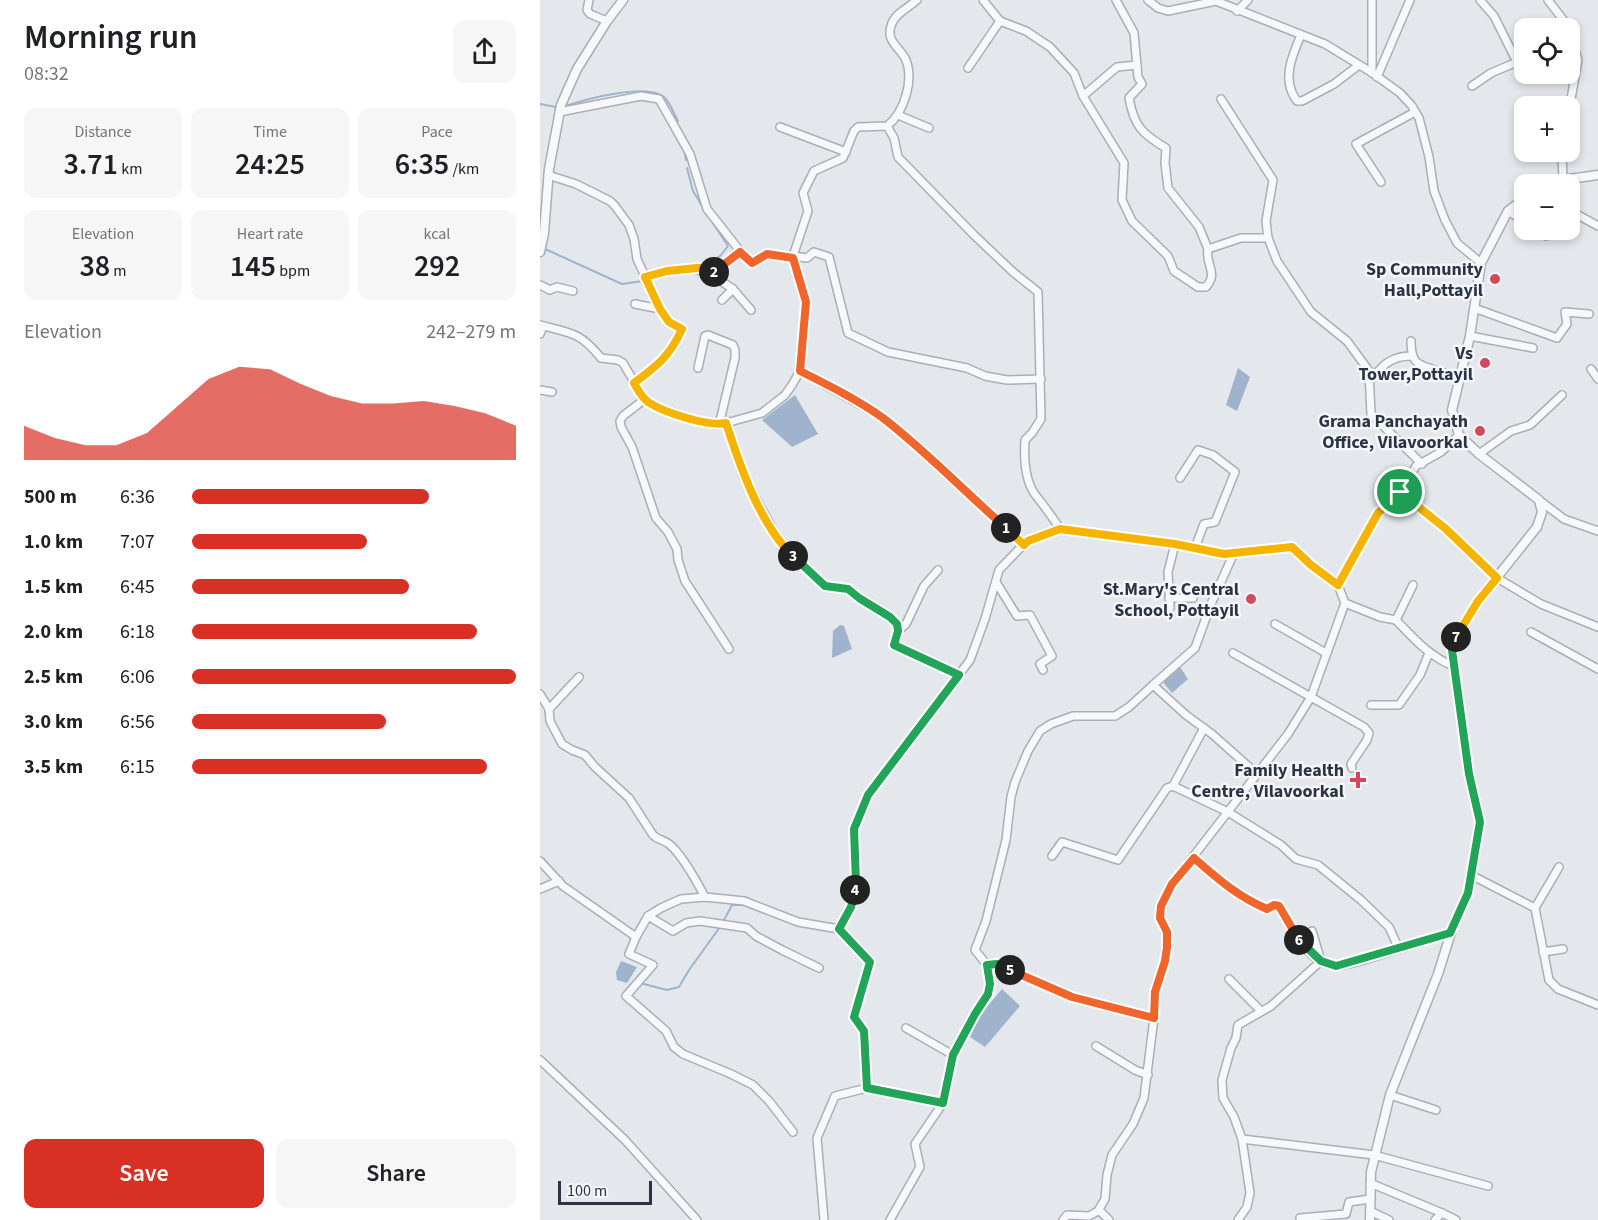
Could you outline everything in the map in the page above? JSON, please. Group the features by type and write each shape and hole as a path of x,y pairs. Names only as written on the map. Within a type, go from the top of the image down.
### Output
{"street":[{"path":"589,0 587,10 590,14 607,21"},
{"path":"540,252 544,233 546,170 559,112 571,80 607,21 623,0"},
{"path":"540,334 541,325 584,338 601,358 618,360 623,363 645,399 654,405 703,423 722,424 762,413 785,395 800,371 806,302 793,257 808,211 803,193 814,171 839,162 858,127 887,126 898,115 906,98 908,72 905,59 891,40 891,25 896,16 917,0"},
{"path":"983,0 1000,21 1026,31 1050,47 1074,73 1083,96 1124,163 1122,200 1132,220 1168,256 1174,271 1198,287 1206,288 1212,280 1208,249 1199,227 1168,188 1166,148 1146,136 1132,117 1129,98 1142,84 1138,77 1134,33 1116,0"},
{"path":"1148,0 1158,8 1168,11 1216,1 1325,44 1400,93 1419,118 1437,202 1457,243 1481,264"},
{"path":"1237,11 1248,0"},
{"path":"1372,0 1375,75"},
{"path":"1375,75 1410,0"},
{"path":"1480,0 1494,16 1514,49"},
{"path":"1548,0 1562,18"},
{"path":"968,68 1000,21"},
{"path":"1301,35 1287,70 1292,94 1297,101 1302,101 1334,84 1359,65"},
{"path":"1472,86 1491,73 1514,63"},
{"path":"1083,96 1117,67 1137,65"},
{"path":"559,112 641,96 659,99 690,154 707,208 740,252 752,263 767,254 807,258 814,252 829,257 848,333 888,352 967,368 985,376 1007,380 1041,379"},
{"path":"1221,99 1273,180 1266,221 1268,238 1277,261 1311,312 1347,341 1369,370 1371,414 1422,464"},
{"path":"1381,182 1356,144 1415,112"},
{"path":"898,115 929,128"},
{"path":"887,126 894,138 898,157 1012,272 1038,292 1041,419 1032,433 1024,440 1025,462 1033,491 1060,529"},
{"path":"780,127 846,152"},
{"path":"546,170 610,201 615,206 629,225 637,259 660,309 669,322 682,329 661,363 634,383"},
{"path":"1580,179 1598,175"},
{"path":"1514,206 1508,211 1481,264 1470,336 1452,410 1459,435 1479,454 1564,519 1598,531"},
{"path":"1508,211 1514,215"},
{"path":"1580,216 1598,226"},
{"path":"1208,249 1241,238 1268,238"},
{"path":"711,275 740,252"},
{"path":"646,279 667,271 701,268 733,289 751,309"},
{"path":"540,285 550,290 557,287 573,291"},
{"path":"722,300 733,289"},
{"path":"635,304 660,309"},
{"path":"1474,308 1557,338 1567,324 1565,312 1589,314"},
{"path":"698,368 705,336 708,335 733,345 735,358 722,424 743,475 782,546 825,586 848,589 890,617 897,624 898,631 894,645 959,675"},
{"path":"1470,336 1533,348"},
{"path":"1411,341 1411,356 1416,362 1444,374"},
{"path":"1369,382 1381,368 1397,356 1411,356"},
{"path":"1591,369 1598,378"},
{"path":"800,371 882,417 945,470 1024,545"},
{"path":"540,390 552,392"},
{"path":"1479,454 1511,431 1530,425 1562,395"},
{"path":"645,399 623,416 620,422 621,427 632,447 656,518 668,532 686,580 729,649"},
{"path":"1338,585 1378,513 1400,492 1416,466 1441,452 1459,435"},
{"path":"1180,478 1198,450 1214,455 1236,472 1215,522 1204,524 1195,548"},
{"path":"1400,492 1446,529 1497,578 1541,604 1598,627"},
{"path":"1389,1220 1370,1216 1370,1183 1374,1155 1390,1095 1438,974 1450,933 1468,893 1480,822 1469,774 1452,650 1457,634 1478,601 1537,527 1542,512 1539,500"},
{"path":"839,929 851,907 856,883 854,829 868,795 970,660 999,570 1028,541 1060,529 1175,544 1224,554 1292,547 1338,585 1345,603 1311,697 1288,734 1172,884 1161,906 1160,918 1167,932 1167,947 1155,992 1144,1098 1133,1124 1112,1155 1105,1199 1099,1210 1089,1216 1067,1215 1063,1220"},
{"path":"1170,608 1168,572 1175,544"},
{"path":"890,1220 920,1167 915,1144 943,1103 953,1055 988,994 990,984 987,965 975,950 986,921 1006,840 1011,797 1028,751 1040,731 1051,724 1073,716 1116,716 1195,648 1211,604 1234,553"},
{"path":"898,631 906,624 924,586 938,570"},
{"path":"996,582 1017,616 1030,615 1052,656 1040,664 1043,670"},
{"path":"1396,620 1413,585"},
{"path":"1169,598 1193,598"},
{"path":"1345,603 1380,617 1396,620 1428,653 1455,668"},
{"path":"1275,624 1326,653"},
{"path":"1531,632 1598,670"},
{"path":"1233,653 1364,727 1369,733 1367,740 1351,764 1352,768"},
{"path":"1371,705 1399,705 1420,675 1428,653"},
{"path":"549,709 579,677"},
{"path":"1153,685 1186,716 1204,728 1257,774"},
{"path":"540,694 549,709 550,721 562,744 585,755 629,798 653,835 658,840 668,843 675,850 705,897"},
{"path":"1052,856 1062,842 1118,860 1167,788 1173,786 1204,728"},
{"path":"1173,786 1228,812 1281,845 1296,859 1318,865 1361,900 1389,927 1399,949"},
{"path":"1194,858 1228,888 1244,898 1267,909 1274,905 1279,906 1300,941 1321,961 1336,966 1450,933"},
{"path":"540,861 559,881 636,937"},
{"path":"1559,867 1535,908 1549,980 1558,989 1598,1005"},
{"path":"1471,875 1535,908"},
{"path":"540,889 559,881"},
{"path":"793,1132 769,1101 753,1085 683,1054 674,1047 666,1031 626,996 653,965 629,954 648,916 681,899 705,897 744,901 798,922 839,929 870,962 854,1017 864,1031 867,1088"},
{"path":"648,916 673,931 686,923 700,921 747,928 773,946 819,968"},
{"path":"1312,931 1321,961"},
{"path":"1543,952 1563,950"},
{"path":"1238,1220 1247,1208 1250,1194 1242,1139 1234,1117 1222,1098 1222,1080 1236,1038 1238,1024 1288,992 1321,961"},
{"path":"987,965 997,964 1072,997 1154,1018"},
{"path":"1229,979 1261,1011"},
{"path":"906,1028 953,1055"},
{"path":"1096,1046 1148,1075"},
{"path":"540,1060 625,1140 697,1220"},
{"path":"824,1220 817,1138 835,1096 867,1088 943,1103"},
{"path":"1390,1095 1436,1110"},
{"path":"1242,1139 1374,1155 1488,1186"},
{"path":"1370,1183 1456,1220"},
{"path":"1299,1218 1346,1214 1349,1202 1370,1199"},
{"path":"1099,1210 1109,1220"},
{"path":"1435,1220 1442,1213"}],"water":[{"path":"1238,368 1250,377 1237,411 1226,405"},
{"path":"795,395 818,434 792,447 762,420"},
{"path":"840,625 844,626 852,649 832,658 833,631"},
{"path":"1180,667 1188,679 1172,693 1162,681"},
{"path":"621,961 637,967 627,983 617,980 616,972"},
{"path":"1002,989 1020,1006 985,1047 970,1037 980,1015"}],"waterway":[{"path":"563,107 614,94 644,91 664,97 678,121"},
{"path":"540,104 556,107"},
{"path":"684,149 686,160"},
{"path":"687,168 693,191 704,209"},
{"path":"704,269 728,246 707,214"},
{"path":"545,249 622,284 643,281"},
{"path":"672,274 684,272"},
{"path":"723,922 732,905 743,905"},
{"path":"640,983 667,990 679,987 720,927"}],"place":[{"name":"Sp Community Hall,Pottayil","path":"1495,279"},
{"name":"Vs Tower,Pottayil","path":"1485,363"},
{"name":"Grama Panchayath Office, Vilavoorkal","path":"1480,431"},
{"name":"St.Mary's Central School, Pottayil","path":"1251,599"},
{"name":"Family Health Centre, Vilavoorkal","path":"1358,780"}],"route":[{"path":"740,252 752,263 767,254 793,258 806,302 800,371 882,417 945,470 1024,545 1028,541 1060,529 1175,544 1224,554 1292,547 1338,585 1378,513 1400,492 1446,529 1497,578 1478,601 1457,634 1452,650 1469,774 1480,822 1468,893 1450,933 1336,966 1321,961 1300,941 1279,906 1274,905 1267,909 1244,898 1228,888 1194,858 1172,884 1161,906 1160,918 1167,932 1167,947 1155,992 1154,1018 1072,997 997,964 987,965 990,984 988,994 953,1055 943,1103 867,1088 864,1031 854,1017 870,962 839,929 851,907 856,883 854,829 868,795 959,675 894,645 898,631 897,624 890,617 848,589 825,586 782,546 743,475 726,423 719,425 703,423 654,405 643,398 634,383 661,363 682,329 669,322 660,309 645,277 667,271 697,268 711,275 740,252"}]}
